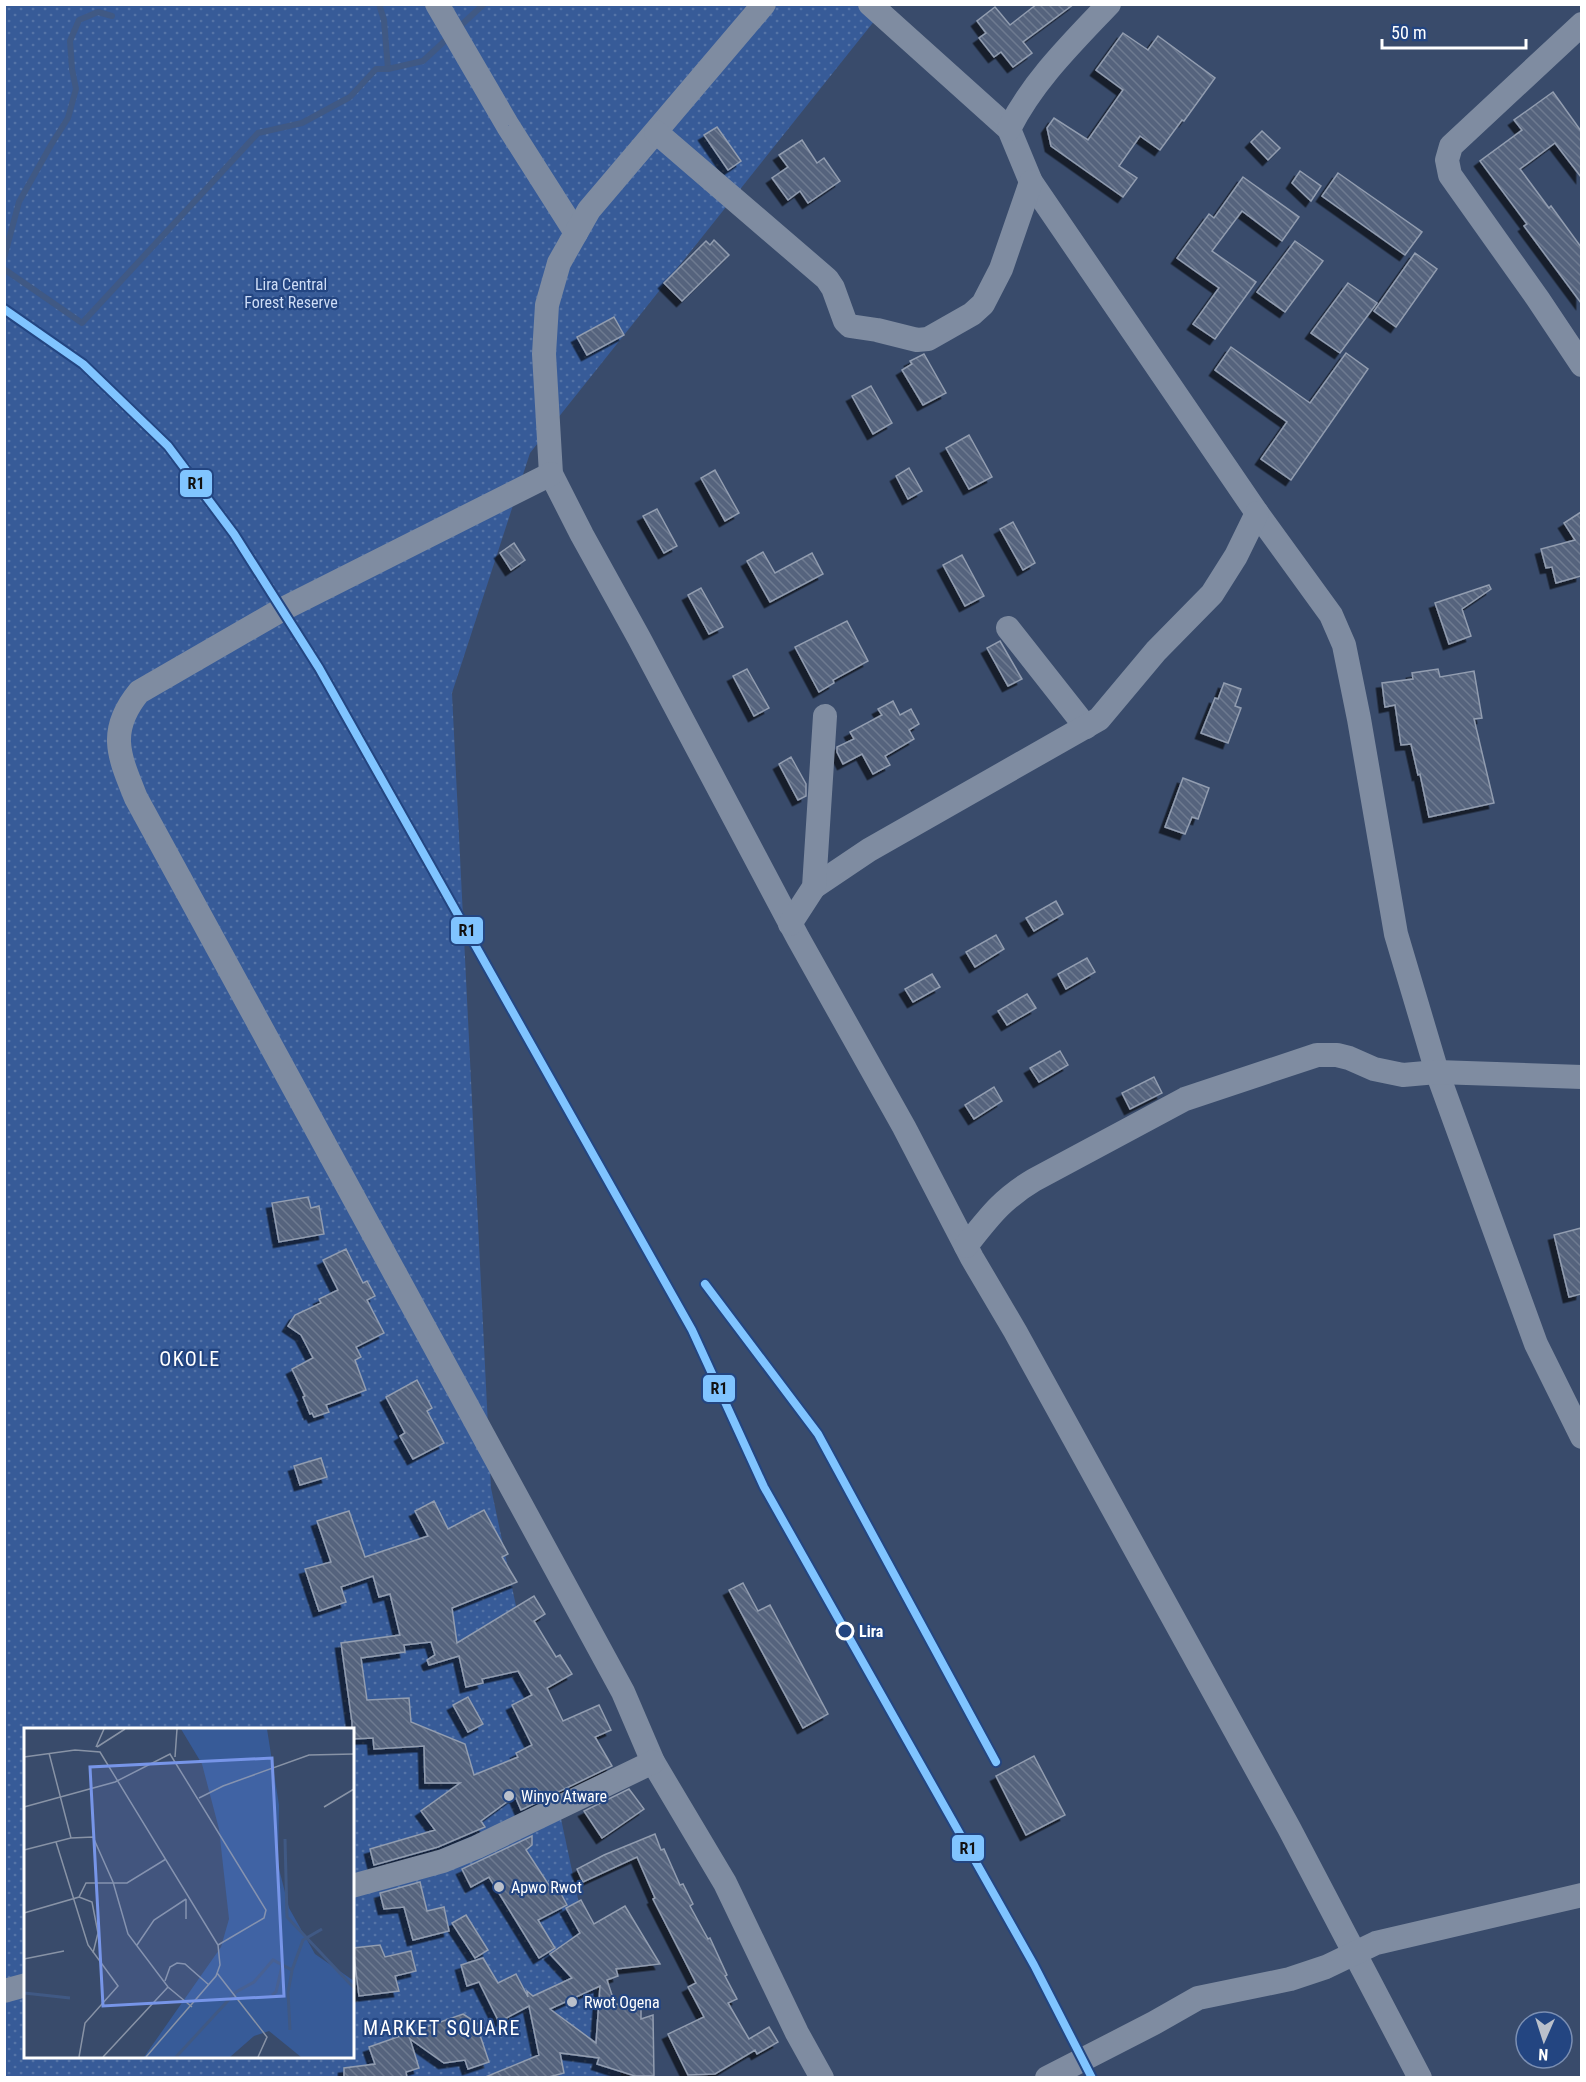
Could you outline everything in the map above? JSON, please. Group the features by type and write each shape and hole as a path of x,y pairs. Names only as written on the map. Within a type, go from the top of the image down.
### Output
{"street":[{"path":"437,4 508,126 576,234"},
{"path":"765,4 589,210 559,263 547,305 544,354 551,474 790,924 1220,1703 1420,2078"},
{"path":"870,4 1008,129 1031,182 1257,513 1331,615 1344,645 1396,934 1437,1072 1536,1344 1581,1437"},
{"path":"1008,129 1030,92 1109,4"},
{"path":"1581,24 1451,146 1448,160 1450,175 1538,299 1581,365"},
{"path":"656,132 827,279 833,288 845,321 850,326 917,340 928,339 972,314 983,304 1001,268 1031,182"},
{"path":"551,474 281,609 139,693 125,709 119,737 120,758 136,798 623,1692 653,1762 725,1883 797,2033 822,2078"},
{"path":"790,924 814,887 869,850 1099,719 1156,651 1212,594 1236,556 1257,513"},
{"path":"1008,628 1086,727"},
{"path":"814,887 825,716"},
{"path":"966,1246 991,1215 1013,1193 1185,1099 1317,1055 1337,1055 1374,1069 1403,1075 1437,1072 1581,1077"},
{"path":"354,1885 443,1860 477,1847 653,1762"},
{"path":"1047,2078 1198,1998 1290,1979 1326,1967 1376,1943 1581,1895"},
{"path":"4,1991 24,1985"}],"green space":[{"name":"Lira Central Forest Reserve","path":"5,5 887,5 530,453 452,693 491,1488 611,2055 622,2077 5,2078"}],"building":[{"path":"1037,4 1074,4 1023,42 1032,53 1013,67 1001,52 994,57 979,38 986,33 977,21 995,7 1010,25"},
{"path":"1123,33 1148,50 1158,36 1215,78 1160,150 1140,136 1119,166 1137,178 1123,197 1051,146 1047,128 1054,118 1088,140 1123,90 1096,70"},
{"path":"1553,92 1581,131 1581,177 1555,143 1520,169 1581,247 1581,303 1524,226 1527,224 1480,161 1522,130 1514,120"},
{"path":"717,127 741,161 728,170 704,135"},
{"path":"1262,131 1280,148 1268,160 1251,142"},
{"path":"802,140 817,163 824,158 840,181 808,203 800,191 788,200 772,178 788,167 779,155"},
{"path":"1300,171 1321,186 1311,201 1292,183"},
{"path":"1338,173 1422,232 1405,255 1322,196"},
{"path":"1243,177 1299,217 1282,241 1242,211 1212,251 1256,282 1215,339 1193,324 1219,288 1177,258 1209,214 1214,218"},
{"path":"714,240 729,255 682,301 664,283 706,241 710,245"},
{"path":"1295,241 1323,261 1285,312 1257,292"},
{"path":"1415,253 1437,269 1396,327 1374,311"},
{"path":"1348,283 1377,303 1340,353 1311,333"},
{"path":"614,317 624,335 587,355 577,337"},
{"path":"1231,347 1310,403 1346,353 1368,369 1291,480 1261,459 1287,422 1215,370"},
{"path":"924,354 946,393 923,405 902,370 912,364 910,361"},
{"path":"871,386 892,423 873,434 852,396"},
{"path":"969,435 992,477 969,489 946,448"},
{"path":"909,468 922,491 908,499 896,476"},
{"path":"715,470 739,513 725,521 701,478"},
{"path":"657,509 677,546 664,553 643,516"},
{"path":"1581,512 1581,576 1556,583 1552,567 1546,568 1541,549 1575,540 1564,523"},
{"path":"1013,522 1035,563 1023,570 1000,529"},
{"path":"514,543 525,560 511,570 500,553"},
{"path":"763,552 775,573 812,553 823,574 770,602 747,561"},
{"path":"962,555 984,596 965,606 943,565"},
{"path":"1489,585 1491,589 1462,609 1471,636 1449,644 1435,603"},
{"path":"701,588 723,627 709,634 688,595"},
{"path":"847,621 868,661 833,680 834,683 819,692 795,647"},
{"path":"1000,641 1022,679 1008,686 987,648"},
{"path":"747,669 769,708 754,716 733,676"},
{"path":"1438,669 1440,677 1474,671 1482,718 1474,719 1494,803 1429,817 1411,744 1401,745 1395,705 1385,707 1382,683 1413,679 1412,673"},
{"path":"1224,683 1241,689 1235,706 1241,708 1228,743 1201,733 1215,698 1218,699"},
{"path":"893,701 900,715 911,709 919,724 909,730 914,739 885,756 890,765 873,774 862,754 843,764 837,747 854,739 850,732 882,715 878,709"},
{"path":"791,757 806,784 806,796 798,800 779,764"},
{"path":"1183,778 1209,788 1198,819 1192,817 1185,834 1165,827"},
{"path":"1056,901 1063,914 1034,931 1026,918"},
{"path":"996,935 1004,949 975,967 966,952"},
{"path":"1087,958 1095,972 1066,989 1058,974"},
{"path":"932,974 940,987 913,1002 905,989"},
{"path":"1027,994 1036,1008 1007,1025 998,1011"},
{"path":"1060,1051 1068,1065 1039,1082 1030,1068"},
{"path":"1154,1077 1162,1093 1130,1109 1122,1093"},
{"path":"994,1087 1002,1101 974,1119 965,1105"},
{"path":"308,1197 311,1208 319,1206 324,1234 279,1242 272,1203"},
{"path":"1581,1228 1581,1294 1569,1297 1554,1235"},
{"path":"346,1249 363,1283 367,1281 375,1296 367,1300 384,1333 356,1347 361,1357 355,1360 366,1390 326,1405 329,1412 314,1417 312,1413 310,1414 303,1397 305,1396 292,1369 313,1358 301,1335 288,1326 295,1315 321,1303 319,1299 338,1290 323,1260"},
{"path":"417,1380 432,1408 427,1411 444,1443 413,1459 400,1436 405,1433 386,1397"},
{"path":"321,1458 327,1477 300,1485 294,1466"},
{"path":"434,1501 448,1529 484,1510 508,1554 502,1557 517,1582 452,1608 457,1643 534,1596 545,1614 534,1621 556,1657 560,1655 572,1674 547,1688 563,1721 599,1705 611,1730 595,1737 612,1766 521,1810 515,1796 481,1821 485,1827 438,1847 374,1865 370,1849 435,1830 421,1811 460,1783 425,1783 424,1746 374,1749 373,1738 354,1739 341,1643 400,1635 390,1594 379,1597 373,1576 341,1587 346,1602 319,1611 305,1569 331,1562 317,1521 349,1511 365,1557 428,1536 415,1511","holes":["431,1642 435,1655 427,1660 429,1665 459,1656 466,1687 483,1683 482,1679 518,1671 532,1695 512,1705 532,1745 516,1753 518,1757 474,1775 465,1744 411,1722 409,1698 367,1700 361,1658 405,1652 404,1645"]},
{"path":"743,1583 758,1611 770,1605 828,1714 803,1728 729,1590"},
{"path":"468,1697 483,1724 468,1732 453,1705"},
{"path":"1034,1756 1065,1815 1026,1835 996,1776"},
{"path":"629,1789 644,1809 602,1838 584,1811"},
{"path":"655,1834 680,1885 683,1884 693,1904 690,1906 708,1939 710,1938 727,1975 725,1976 737,1999 728,2003 749,2039 769,2027 778,2042 757,2054 755,2050 715,2074 688,2075 668,2034 704,2017 688,1987 696,1983 653,1899 655,1898 637,1857 583,1882 577,1869"},
{"path":"532,1836 532,1845 526,1850 554,1893 559,1890 567,1905 538,1920 555,1948 539,1958 489,1877 471,1887 462,1869"},
{"path":"420,1882 427,1911 444,1907 449,1931 413,1940 404,1907 384,1909 380,1893"},
{"path":"581,1900 594,1924 625,1906 660,1964 616,1969 618,1976 607,1980 615,2004 641,2005 641,2019 653,2015 654,2076 635,2076 597,2064 599,2058 560,2053 564,2073 545,2078 483,2078 539,2055 529,2006 499,2022 479,1982 467,1986 461,1965 483,1958 498,1983 516,1974 528,1997 527,1991 533,1996 572,1978 550,1954 580,1933 566,1908","holes":["600,1986 596,2043 550,2009"]},
{"path":"466,1915 488,1950 475,1958 452,1923"},
{"path":"380,1945 385,1957 411,1951 416,1971 395,1976 399,1991 359,1996 354,1948"},
{"path":"463,2014 486,2029 479,2032 489,2062 468,2069 465,2060 444,2063 410,2039 419,2068 406,2072 407,2078 344,2078 344,2068 375,2064 369,2047"}],"waterway":[{"path":"379,4 384,20 388,69"},
{"path":"458,28 484,4"},
{"path":"4,258 19,202 68,118 76,89 70,41 79,20 98,12 112,16"},
{"path":"4,269 82,323 258,133 302,123 350,97 376,69 388,69 423,61 449,37"}],"transit line":[{"name":"R1","path":"4,309 83,364 168,446 234,534 319,668 692,1330 764,1487 1034,1965 1092,2078"},
{"name":"R1","path":"705,1284 818,1434 996,1762"}],"place":[{"name":"Lira","path":"845,1631"},
{"name":"Winyo Atware","path":"509,1796"},
{"name":"Apwo Rwot","path":"499,1887"},
{"name":"Rwot Ogena","path":"572,2002"}],"district":[{"name":"OKOLE","path":"190,1359"},
{"name":"MARKET SQUARE","path":"442,2028"}]}
